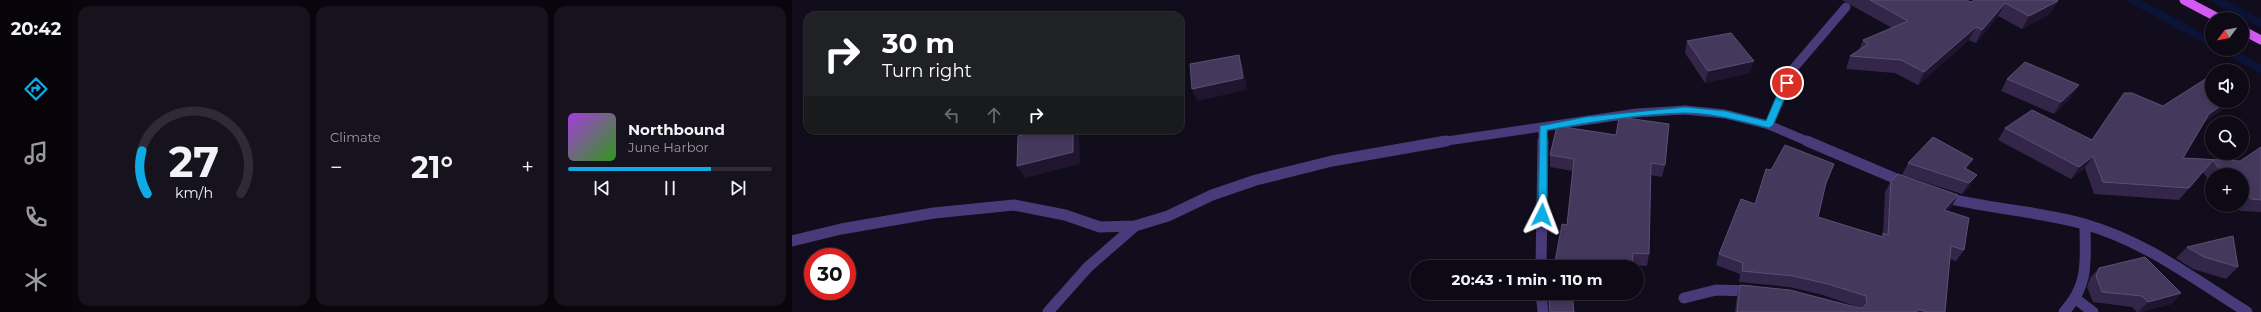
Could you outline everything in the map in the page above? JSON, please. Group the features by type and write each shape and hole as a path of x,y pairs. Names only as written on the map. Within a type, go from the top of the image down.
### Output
{"main road":[{"path":"2184,0 2207,12"},
{"path":"2249,34 2261,40"}],"street":[{"path":"1769,125 1793,69 1846,7"},
{"path":"792,241 841,229 934,213 1014,205 1065,215 1100,227 1135,226 1168,216 1212,195 1256,180 1332,161 1480,135 1543,128 1615,116 1685,110 1725,114 1769,125 1915,187"},
{"path":"1541,260 1543,128"},
{"path":"1930,193 1992,209 2034,212 2085,224 2115,235 2163,258 2205,283 2247,312"},
{"path":"2064,312 2076,299 2085,274 2085,224"},
{"path":"1048,312 1088,267 1135,226"},
{"path":"1684,298 1716,290 1763,291"},
{"path":"2076,299 2093,312"},
{"path":"1542,300 1544,312"}],"building":[{"path":"1870,0 1966,0 1971,2 1975,0 2058,1 2029,16 2005,3 1982,30 1976,27 1924,72 1901,60 1850,56 1868,44 1863,40 1908,21"},
{"path":"1731,33 1754,61 1708,71 1687,41"},
{"path":"1239,55 1243,78 1192,89 1190,64"},
{"path":"2025,62 2079,85 2061,102 2007,79"},
{"path":"2205,79 2205,108 2218,108 2208,116 2205,116 2205,121 2183,158 2213,160 2189,188 2103,182 2093,156 2079,167 2005,128 2032,110 2092,140 2124,93 2132,93 2163,106"},
{"path":"1619,117 1669,124 1665,165 1651,163 1649,254 1633,253 1632,260 1555,260 1562,224 1567,225 1574,159 1550,155 1557,126 1616,135"},
{"path":"1026,134 1073,134 1073,152 1017,166 1018,136"},
{"path":"1933,137 1973,159 1965,168 1977,175 1969,183 1908,163"},
{"path":"1785,145 1834,164 1826,183 1818,217 1883,237 1883,233 1888,235 1891,181 1898,174 1958,195 1944,210 1969,218 1964,250 1951,246 1945,312 1927,312 1918,309 1916,312 1737,312 1740,285 1790,290 1859,308 1863,308 1867,303 1866,296 1828,284 1793,276 1742,271 1743,263 1719,254 1741,199 1755,204 1766,169 1771,170"},
{"path":"2261,147 2261,200 2251,199 2249,196 2249,168 2218,168 2213,160 2249,160 2249,155"},
{"path":"2233,236 2238,267 2204,257 2187,247"},
{"path":"2145,257 2181,293 2148,302 2142,296 2102,292 2096,276 2099,268"},
{"path":"1549,300 1573,300 1574,312 1550,312"}],"waterway":[{"path":"2133,0 2205,39"},
{"path":"2216,0 2261,23"},
{"path":"2237,56 2261,69"}],"route":[{"path":"1542,215 1543,178 1541,149 1543,128 1637,113 1685,110 1725,114 1769,125 1787,83"}]}
